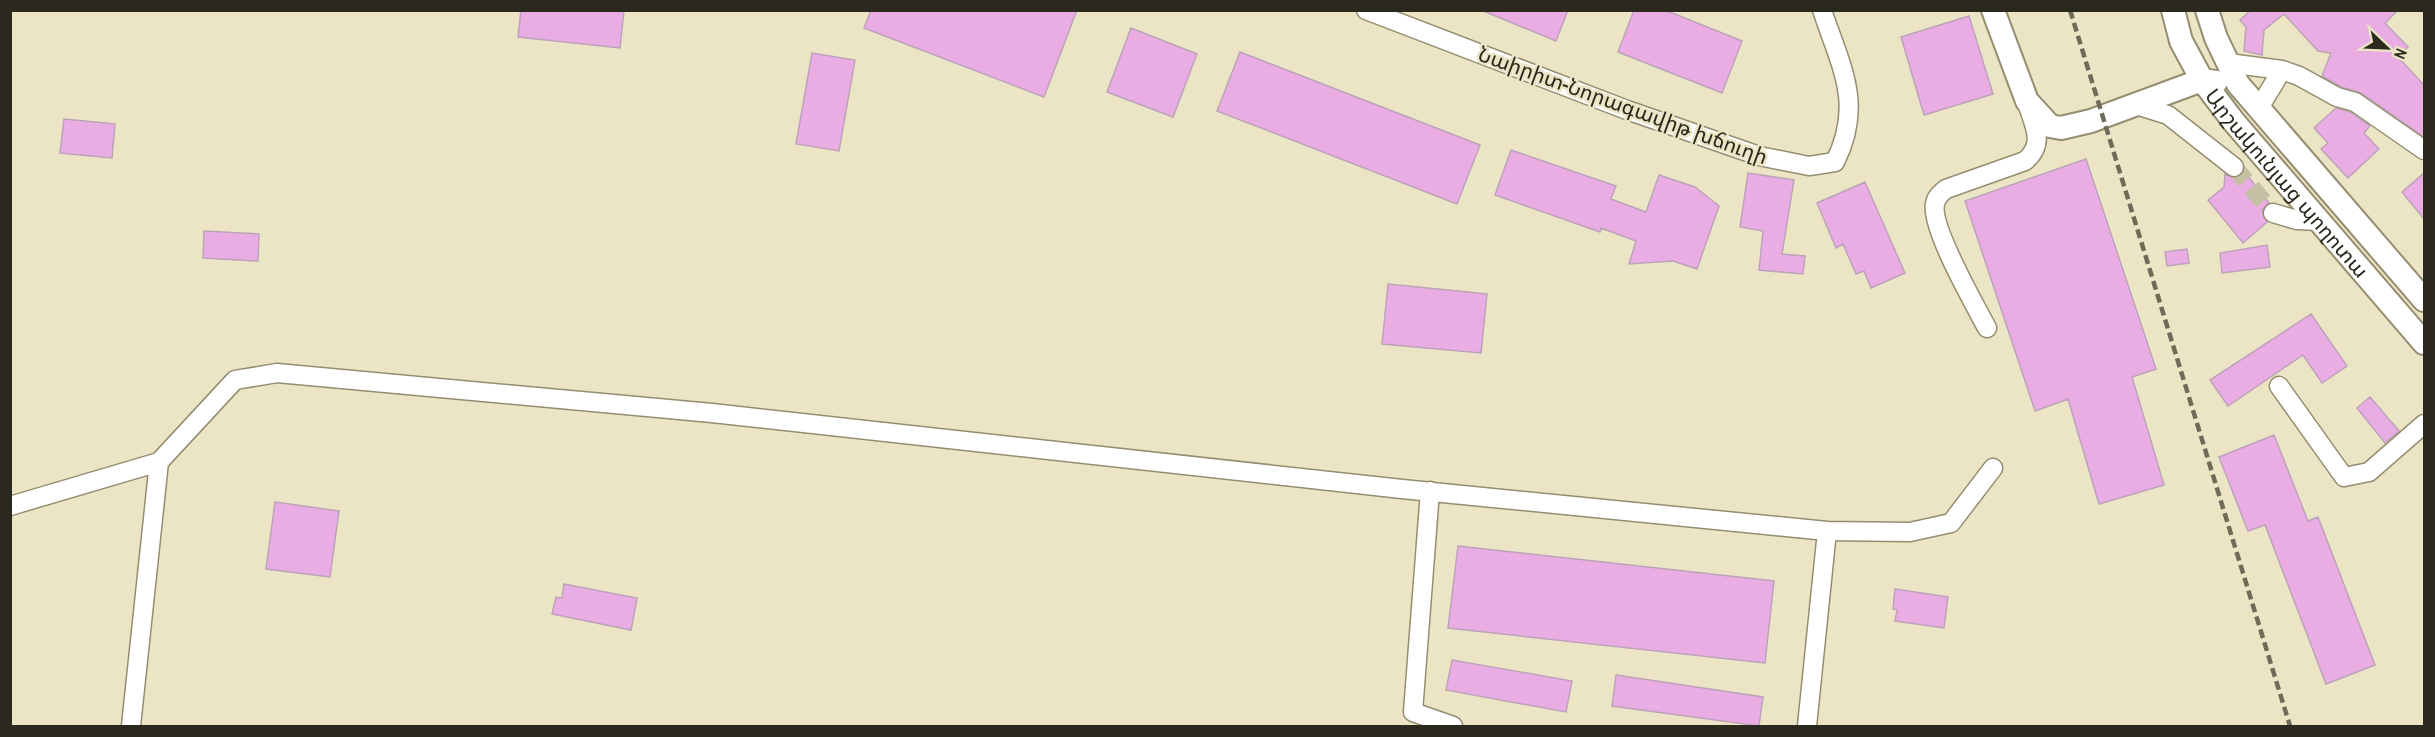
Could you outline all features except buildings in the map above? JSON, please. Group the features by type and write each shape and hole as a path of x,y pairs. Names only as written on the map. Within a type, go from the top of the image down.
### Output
{"main road":[{"path":"1994,10 2027,101 2050,126 2061,128 2116,113 2202,80 2238,84"},
{"name":"Արշակունյաց պողոտա","path":"2173,10 2181,41 2202,80 2234,123 2424,343"},
{"name":"Արշակունյաց պողոտա","path":"2207,10 2238,84 2424,300"},
{"path":"2168,92 2178,66 2181,41"},
{"path":"2168,92 2203,102 2234,123"}],"street":[{"name":"Նաիրիտ-Նորագավիթ խճուղի","path":"1366,10 1626,110 1759,156 1809,166 1834,162 1844,144 1850,120 1850,94 1822,10"},
{"path":"2228,63 2282,70 2337,97 2355,102 2424,150"},
{"path":"2259,108 2282,70"},
{"path":"1987,328 1951,258 1936,217 1935,204 1939,194 1946,189 2025,161 2034,153 2037,136 2027,101"},
{"path":"2136,105 2168,115 2234,167"},
{"path":"2273,213 2297,220 2319,221"},
{"path":"10,506 159,462 235,380 277,372 724,415 1827,531 1910,532 1952,523 1993,468"},
{"path":"2279,386 2344,477 2369,472 2424,424"},
{"path":"131,726 159,462"},
{"path":"1430,491 1413,712 1450,726"},
{"path":"1807,726 1827,531"}],"tunnel":[{"path":"2234,167 2273,213"}],"railway":[{"path":"2070,10 2290,726"}]}
